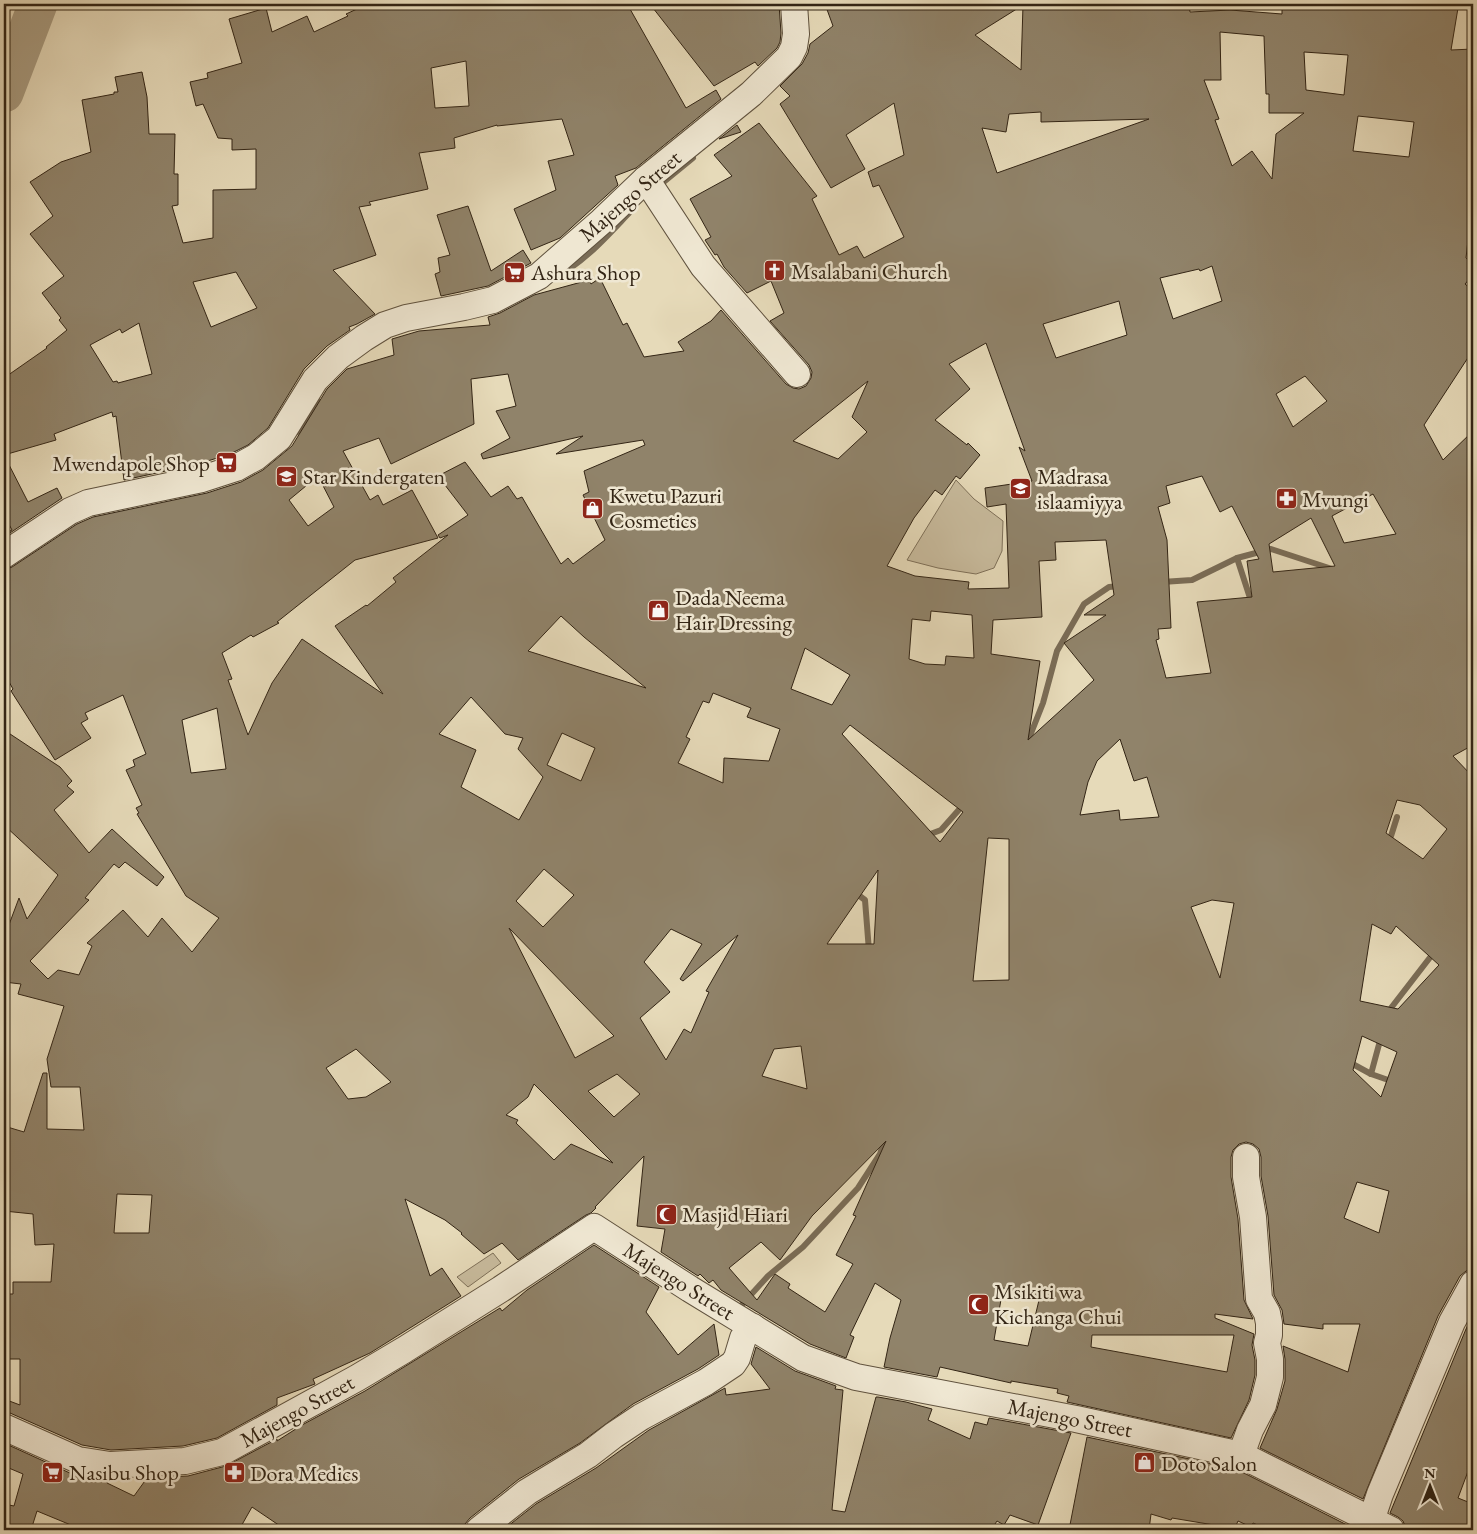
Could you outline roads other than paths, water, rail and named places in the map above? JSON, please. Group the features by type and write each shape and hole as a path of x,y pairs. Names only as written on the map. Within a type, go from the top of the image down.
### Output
{"street":[{"name":"Majengo Street","path":"4,555 70,511 88,503 202,479 236,468 256,457 280,438 315,380 338,357 364,338 385,325 406,318 493,300 539,276 602,221 646,178 752,94 789,57 794,47 796,34 794,4"},
{"path":"646,178 703,266 797,374"},
{"path":"1241,1455 1250,1430 1263,1405 1270,1377 1270,1359 1267,1344 1269,1323 1267,1313 1259,1299 1253,1217 1246,1177 1246,1157"},
{"name":"Majengo Street","path":"4,1427 78,1460 110,1466 185,1461 222,1452 404,1350 501,1290 594,1227 690,1289 803,1358 856,1377 1076,1419 1241,1455 1381,1525"},
{"path":"1381,1525 1380,1494 1452,1322 1473,1284"},
{"path":"479,1530 527,1492 560,1474 614,1435 706,1382 733,1364 744,1338 753,1327"}],"waterway":[{"path":"4,93 38,4"},
{"path":"660,185 693,158"},
{"path":"554,278 586,256 631,211"},
{"path":"297,432 310,417 317,400"},
{"path":"1162,582 1192,580 1237,558 1271,549 1332,569"},
{"path":"1237,558 1252,604"},
{"path":"1026,746 1043,703 1057,651 1084,604 1109,587 1120,586"},
{"path":"925,836 941,830 964,804"},
{"path":"1385,841 1391,836 1397,817"},
{"path":"853,891 865,900 869,951"},
{"path":"1389,1014 1391,1008 1435,951"},
{"path":"1371,1074 1381,1037"},
{"path":"1349,1062 1371,1074 1394,1082"},
{"path":"738,1309 768,1276 803,1247 858,1188 880,1154 886,1136"}],"place":[{"name":"Msalabani Church","path":"775,271"},
{"name":"Ashura Shop","path":"515,272"},
{"name":"Mwendapole Shop","path":"226,463"},
{"name":"Star Kindergaten","path":"287,476"},
{"name":"Madrasa islaamiyya","path":"1021,489"},
{"name":"Mvungi","path":"1286,499"},
{"name":"Kwetu Pazuri Cosmetics","path":"593,508"},
{"name":"Dada Neema Hair Dressing","path":"659,610"},
{"name":"Masjid Hiari","path":"666,1214"},
{"name":"Msikiti wa Kichanga Chui","path":"978,1304"},
{"name":"Doto Salon","path":"1145,1463"},
{"name":"Nasibu Shop","path":"53,1472"},
{"name":"Dora Medics","path":"234,1473"}]}
